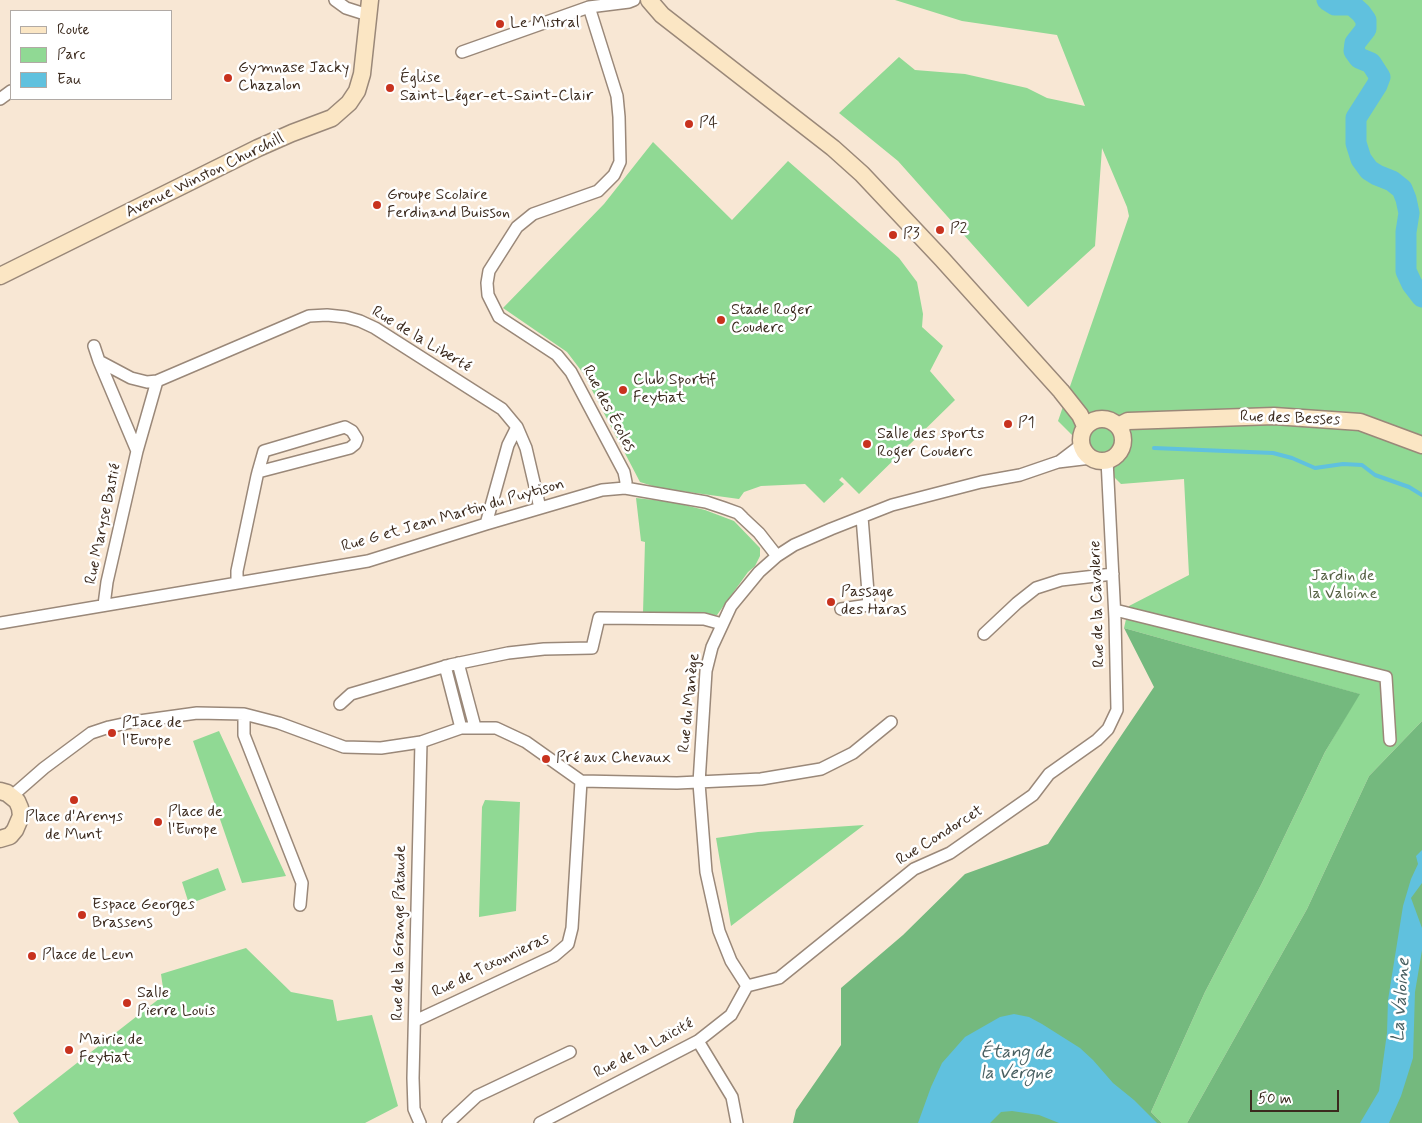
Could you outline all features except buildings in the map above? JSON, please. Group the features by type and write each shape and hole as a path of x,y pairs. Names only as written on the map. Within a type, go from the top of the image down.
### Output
{"street":[{"path":"335,0 346,8 369,7"},
{"path":"462,52 589,7 634,0"},
{"path":"649,0 662,15 833,148 862,174 942,259 1061,391 1080,415 1085,426"},
{"name":"Avenue Winston Churchill","path":"0,276 264,146 332,118 350,103 357,91 362,74 369,7"},
{"name":"Rue des Écoles","path":"589,7 617,96 620,162 614,175 598,191 533,214 517,227 489,272 487,283 488,295 499,317 557,355 571,372 624,472 625,488"},
{"path":"0,100 10,92"},
{"name":"Rue de la Liberté","path":"157,381 309,316 346,317 360,321 375,328 502,409 517,427 526,448 540,508"},
{"path":"94,346 136,451"},
{"path":"99,361 131,378 147,382 157,381"},
{"name":"Rue Maryse Bastié","path":"104,605 136,451 157,381"},
{"path":"1061,391 1089,412 1108,420 1120,434 1118,453 1093,454 1082,432 1085,426 1096,419 1102,418"},
{"name":"Rue des Besses","path":"1120,434 1154,420 1274,416 1360,422 1422,445"},
{"path":"237,583 237,571 258,472 264,451 345,427 352,430 357,439 350,448 258,472"},
{"path":"486,524 508,445 517,427"},
{"name":"Rue du Manège","path":"1058,462 1093,454"},
{"name":"Rue du Manège","path":"747,986 731,961 719,931 706,872 699,783 706,671 712,647 731,606 759,572 777,556 794,545 816,535 892,505 981,482 1020,475 1058,462 1093,454"},
{"name":"Rue de la Cavalerie","path":"1093,454 1113,574 1117,710 1108,729 1097,740"},
{"name":"Rue G et Jean Martin du Puytison","path":"0,623 368,561 602,490 625,488 710,503 738,513 759,533 777,556"},
{"path":"841,609 870,605 862,517"},
{"path":"984,634 1036,588 1061,580 1113,574"},
{"path":"1114,610 1386,677 1390,740"},
{"path":"340,704 351,694 458,663 508,653 544,649 592,648 599,618 704,619 722,624"},
{"path":"458,663 475,727"},
{"path":"446,666 461,728"},
{"path":"0,839 10,836 19,824 21,816 20,808 6,794 91,733 124,724 197,713 244,714 279,723 344,747 381,748 421,742 461,728 496,728 526,742 581,780 699,783 761,779 821,770 853,753 891,722"},
{"path":"244,714 244,735 302,883 300,905"},
{"name":"Rue Condorcet","path":"747,986 779,978 914,869 950,852 1032,795 1049,774 1097,740"},
{"name":"Rue de la Grange Pataude","path":"420,1123 414,1109 421,742"},
{"name":"Rue de Texonnieras","path":"415,1021 554,956 568,944 572,928 581,780"},
{"name":"Rue de la Laïcité","path":"540,1123 698,1042 731,1015 747,986"},
{"path":"698,1042 732,1097 737,1123"},
{"path":"448,1123 477,1096 570,1052"}],"green space":[{"name":"Jardin de la Valoine","path":"895,0 1422,0 1422,721 1369,776 1307,909 1187,1123 1162,1123 1151,1112 1205,992 1262,883 1325,752 1359,694 1124,628 1129,606 1189,575 1184,479 1121,484 1058,421 1129,216 1127,207 1102,148 1095,246 1028,307 898,161 839,113 899,57 915,70 965,74 1027,88 1047,98 1085,106 1057,35 962,21"},
{"name":"Stade Roger Couderc","path":"653,142 732,220 788,161 899,258 917,282 923,314 922,327 943,346 930,371 955,400 859,494 842,477 839,480 844,484 824,503 805,484 761,486 744,492 739,499 659,488 640,482 583,373 567,352 503,308 604,204"},
{"path":"636,498 672,502 705,510 734,521 760,548 760,556 755,566 748,572 717,615 643,613 645,542 641,541"},
{"path":"1124,628 1360,694 1325,752 1262,883 1205,992 1151,1112 1162,1123 793,1123 796,1110 841,1045 841,988 903,935 965,874 1048,844 1154,687"},
{"path":"1422,721 1422,1123 1187,1123 1307,909 1369,776"},
{"path":"219,731 286,876 242,883 193,741"},
{"path":"485,800 520,802 516,911 479,917 482,807"},
{"path":"864,825 731,926 716,838 758,832"},
{"path":"218,868 226,890 189,904 182,882"},
{"path":"246,948 291,992 333,1000 337,1021 372,1015 398,1106 365,1123 19,1123 13,1113 164,995 161,974"}],"water":[{"path":"1321,0 1327,0 1335,5 1352,5 1366,20 1365,28 1355,43 1354,51 1359,58 1371,63 1380,77 1356,118 1356,143 1361,159 1369,170 1392,181 1402,189 1409,213 1406,232 1406,271 1412,284 1422,297 1422,302 1415,297 1402,275 1400,231 1406,211 1401,197 1386,182 1364,171 1353,152 1353,118 1356,109 1372,88 1373,82 1369,69 1353,61 1347,48 1350,39 1363,26 1359,17 1353,11 1331,7"},
{"path":"1422,850 1422,883 1411,898 1422,928 1422,950 1415,992 1413,1058 1401,1096 1389,1123 1360,1123 1379,1091 1387,1033 1388,1000 1403,906 1411,879 1418,864 1416,856"},
{"name":"Étang de la Vergne","path":"1014,1014 1029,1017 1080,1048 1113,1083 1134,1100 1157,1123 1059,1123 1039,1115 1012,1111 1001,1112 990,1123 918,1123 942,1063 965,1037 1000,1017"}],"waterway":[{"name":"La Valoine","path":"1327,0 1335,5 1352,5 1366,20 1366,29 1355,43 1354,51 1359,58 1371,63 1380,77 1356,118 1356,143 1361,159 1369,170 1392,181 1402,189 1409,213 1406,232 1406,271 1412,284 1422,297"},
{"path":"1154,448 1273,453 1292,458 1315,468 1343,464 1362,465 1375,475 1409,487 1422,495"}],"place":[{"name":"Le Mistral","path":"500,24"},
{"name":"Gymnase Jacky Chazalon","path":"228,78"},
{"name":"Église Saint-Léger-et-Saint-Clair","path":"390,88"},
{"name":"P4","path":"689,124"},
{"name":"Groupe Scolaire Ferdinand Buisson","path":"377,205"},
{"name":"P2","path":"940,230"},
{"name":"P3","path":"893,235"},
{"name":"Stade Roger Couderc","path":"721,320"},
{"name":"Club Sportif Feytiat","path":"623,390"},
{"name":"P1","path":"1008,424"},
{"name":"Salle des sports Roger Couderc","path":"867,444"},
{"name":"Passage des Haras","path":"831,602"},
{"name":"PIace de l'Europe","path":"112,733"},
{"name":"Pré aux Chevaux","path":"546,759"},
{"name":"Place d'Arenys de Munt","path":"74,800"},
{"name":"Place de l'Europe","path":"158,822"},
{"name":"Espace Georges Brassens","path":"82,915"},
{"name":"Place de Leun","path":"32,956"},
{"name":"Salle Pierre Louis","path":"127,1003"},
{"name":"Mairie de Feytiat","path":"69,1050"}]}
